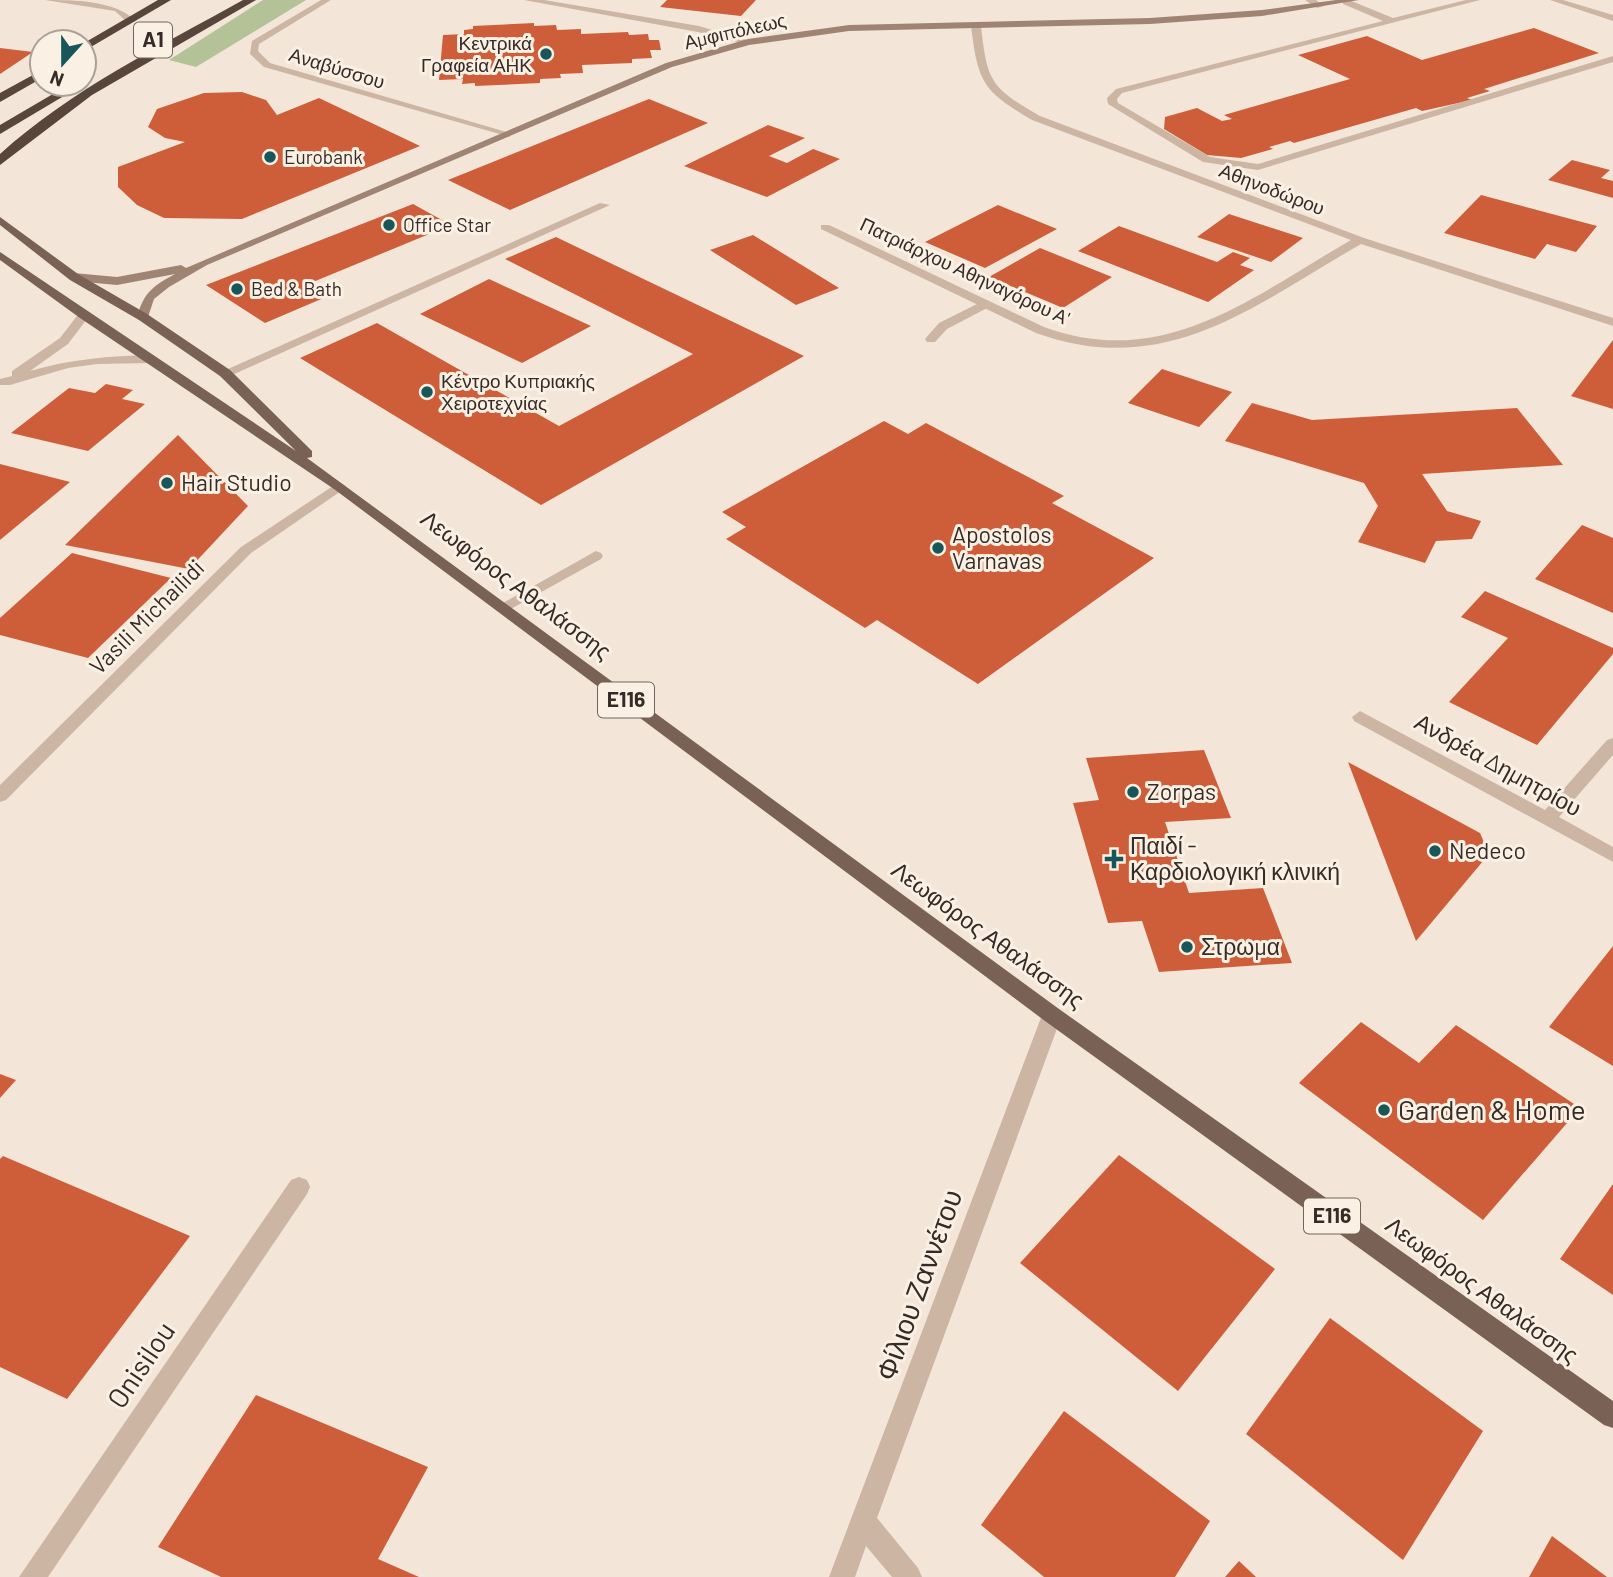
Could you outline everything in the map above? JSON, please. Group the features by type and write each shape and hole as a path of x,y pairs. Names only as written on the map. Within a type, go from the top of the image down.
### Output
{"highway":[{"name":"A1","path":"98,40 166,0"},
{"path":"0,161 19,142 51,118 129,69 251,0"},
{"name":"A1","path":"98,72 188,20"},
{"path":"0,99 28,82"},
{"path":"0,131 55,98"}],"main road":[{"name":"Λεωφόρος Αθαλάσσης","path":"0,220 74,276 143,317 225,373 339,486"},
{"name":"Λεωφόρος Αθαλάσσης","path":"0,255 84,315 339,486 1052,1015 1613,1416"}],"street":[{"path":"49,0 103,5 118,9 131,21"},
{"name":"Αναβύσσου","path":"327,0 255,43 253,52 267,65 506,135"},
{"path":"527,0 699,29 748,42"},
{"path":"1309,0 1320,6"},
{"path":"1476,0 1119,91 1112,98 1113,104 1207,160 1258,167 1613,59"},
{"path":"1554,0 1613,18"},
{"path":"1350,1 1391,21"},
{"name":"Αμφιπόλεως","path":"143,317 148,298 165,284 203,263 670,65 748,42 849,28 1150,21 1350,1"},
{"name":"Αθηνοδώρου","path":"976,26 981,74 993,91 1035,118 1360,240 1613,322"},
{"path":"225,373 604,205"},
{"name":"Πατριάρχου Αθηναγόρου Α'","path":"825,227 1062,338 1118,346 1147,343 1205,328 1360,240"},
{"name":"Αμφιπόλεως","path":"74,276 117,281 149,277 203,263"},
{"path":"931,339 943,326 985,304"},
{"path":"3,384 64,341 84,315"},
{"path":"3,384 67,364 97,360 151,359"},
{"name":"Vasili Michailidi","path":"0,796 246,550 339,486"},
{"path":"502,608 596,556"},
{"name":"Ανδρέα Δημητρίου","path":"1360,717 1613,855"},
{"path":"1547,819 1613,744"},
{"name":"Φίλιου Ζαννέτου","path":"842,1577 1052,1015"},
{"name":"Onisilou","path":"32,1577 299,1187"},
{"path":"863,1522 909,1577"}],"green space":[{"path":"263,0 306,0 196,67 169,60"}],"building":[{"path":"667,0 756,0 741,16 660,7"},
{"name":"Κεντρικά Γραφεία ΑΗΚ","path":"534,23 534,26 556,25 557,30 581,29 581,34 648,34 649,40 659,40 661,50 650,50 652,58 632,59 632,63 582,65 583,73 560,74 561,78 540,79 540,83 475,86 475,83 462,84 463,79 439,80 443,35 464,34 464,30 473,29 473,26"},
{"path":"1534,28 1599,53 1484,89 1490,91 1467,98 1472,100 1422,111 1416,108 1294,143 1290,141 1269,147 1273,149 1241,158 1207,155 1164,129 1165,117 1197,108 1222,121 1232,119 1224,115 1350,79 1298,55 1367,36 1422,60"},
{"path":"0,48 28,51 28,55 0,74"},
{"name":"Eurobank","path":"242,92 266,100 277,115 319,98 420,146 242,219 164,218 137,205 118,187 118,167 185,142 165,138 148,127 157,109 204,93"},
{"path":"649,99 708,123 510,210 448,180"},
{"path":"768,125 805,138 769,156 787,163 813,149 840,159 767,197 684,166"},
{"path":"1572,160 1610,170 1601,178 1613,181 1613,198 1548,180"},
{"path":"1481,195 1597,226 1576,252 1547,244 1535,259 1444,233"},
{"path":"413,204 451,225 313,282 333,294 265,323 206,285"},
{"path":"998,205 1057,229 985,268 925,242"},
{"path":"1229,214 1303,238 1271,262 1197,237"},
{"path":"1119,226 1217,262 1233,252 1250,258 1240,265 1254,270 1208,302 1078,251"},
{"path":"753,235 839,288 796,305 710,250"},
{"name":"Κέντρο Κυπριακής Χειροτεχνίας","path":"556,237 804,356 541,505 300,358 377,323 559,426 693,354 505,259"},
{"path":"1040,248 1112,277 1063,308 989,277"},
{"path":"489,279 591,326 522,363 420,314"},
{"path":"1613,340 1613,409 1571,396"},
{"path":"1162,369 1232,392 1199,427 1128,403"},
{"path":"106,384 133,390 122,399 145,404 88,451 11,433 69,388 95,393"},
{"path":"1252,403 1312,420 1517,408 1563,465 1422,474 1447,511 1481,521 1472,539 1436,541 1425,563 1358,542 1378,506 1364,483 1225,441"},
{"name":"Apostolos Varnavas","path":"884,421 908,434 926,423 1064,496 1052,503 1154,558 978,684 877,620 865,628 726,539 746,527 722,512"},
{"path":"178,435 248,506 189,569 65,545"},
{"path":"0,464 70,482 0,540"},
{"path":"1582,525 1613,538 1613,613 1535,579"},
{"path":"72,553 171,578 88,658 0,635 0,618"},
{"path":"1485,591 1613,648 1613,654 1537,745 1449,702 1508,638 1461,617"},
{"path":"1204,750 1231,818 1165,822 1189,893 1263,888 1292,963 1159,972 1142,921 1108,923 1073,803 1099,800 1086,758"},
{"path":"1348,762 1480,833 1489,854 1416,941"},
{"path":"1613,946 1613,1066 1549,1027"},
{"path":"1361,1022 1419,1063 1456,1025 1580,1108 1483,1220 1299,1083"},
{"path":"0,1074 16,1080 0,1098"},
{"path":"1119,1155 1275,1269 1178,1391 1020,1263"},
{"path":"3,1156 190,1236 67,1399 0,1367 0,1159"},
{"path":"1613,1184 1613,1295 1560,1259"},
{"path":"1330,1318 1483,1431 1403,1560 1246,1434"},
{"path":"256,1395 428,1467 378,1559 419,1577 221,1577 158,1547"},
{"path":"1064,1411 1210,1521 1175,1577 1044,1577 981,1525"},
{"path":"1552,1536 1607,1577 1529,1577"},
{"path":"1239,1561 1256,1577 1225,1577"}],"place":[{"name":"Κεντρικά Γραφεία ΑΗΚ","path":"546,54"},
{"name":"Eurobank","path":"270,157"},
{"name":"Office Star","path":"389,225"},
{"name":"Bed & Bath","path":"237,289"},
{"name":"Κέντρο Κυπριακής Χειροτεχνίας","path":"427,392"},
{"name":"Hair Studio","path":"167,483"},
{"name":"Apostolos Varnavas","path":"938,548"},
{"name":"Zorpas","path":"1133,792"},
{"name":"Nedeco","path":"1435,851"},
{"name":"Παιδί - Καρδιολογική κλινική","path":"1114,859"},
{"name":"Στρωμα","path":"1187,947"},
{"name":"Garden & Home","path":"1384,1110"}]}
